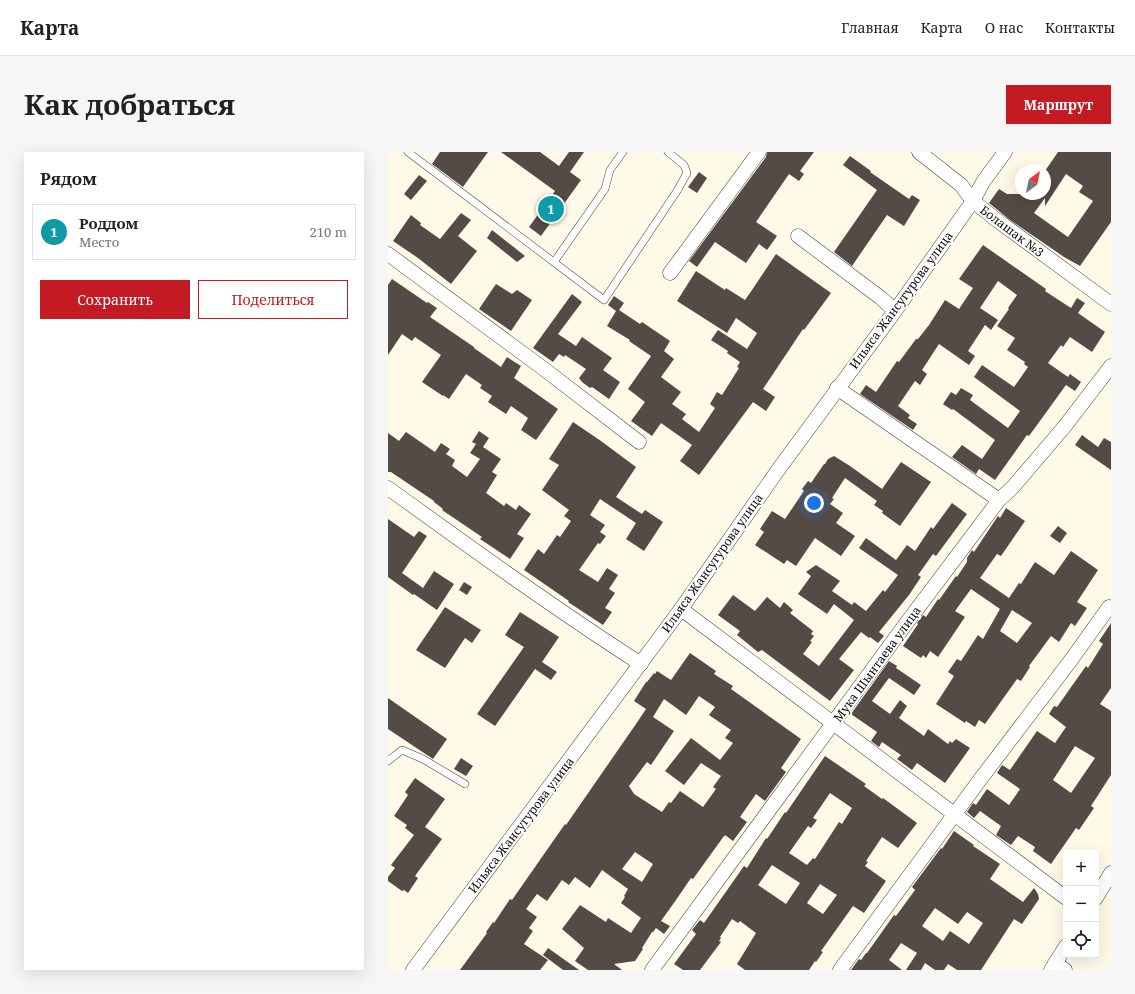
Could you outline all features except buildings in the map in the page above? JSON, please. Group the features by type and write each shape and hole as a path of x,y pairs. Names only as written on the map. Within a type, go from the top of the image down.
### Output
{"street":[{"path":"670,273 759,152"},
{"name":"Болашак №3","path":"919,152 961,185 973,200 1058,266 1111,304"},
{"name":"Ильяса Жансугурова улица","path":"413,970 681,609 778,470 895,311 1005,152"},
{"path":"798,236 881,298 895,311"},
{"path":"388,254 544,369 639,442"},
{"name":"Мука Шынтаева улица","path":"652,970 905,625 999,500 1013,487 1065,426 1111,366"},
{"path":"837,388 999,500"},
{"path":"388,488 595,635 640,664"},
{"path":"840,970 1109,607"},
{"path":"681,609 1063,896"},
{"path":"1099,893 1111,873"},
{"path":"1057,968 1063,953"}],"lane":[{"path":"408,152 604,300 677,191 687,173 684,165 668,152"},
{"path":"554,262 605,189 610,170 623,152"},
{"path":"388,761 402,750 423,759 465,784"}],"place":[{"name":"Роддом","path":"551,209"}]}
